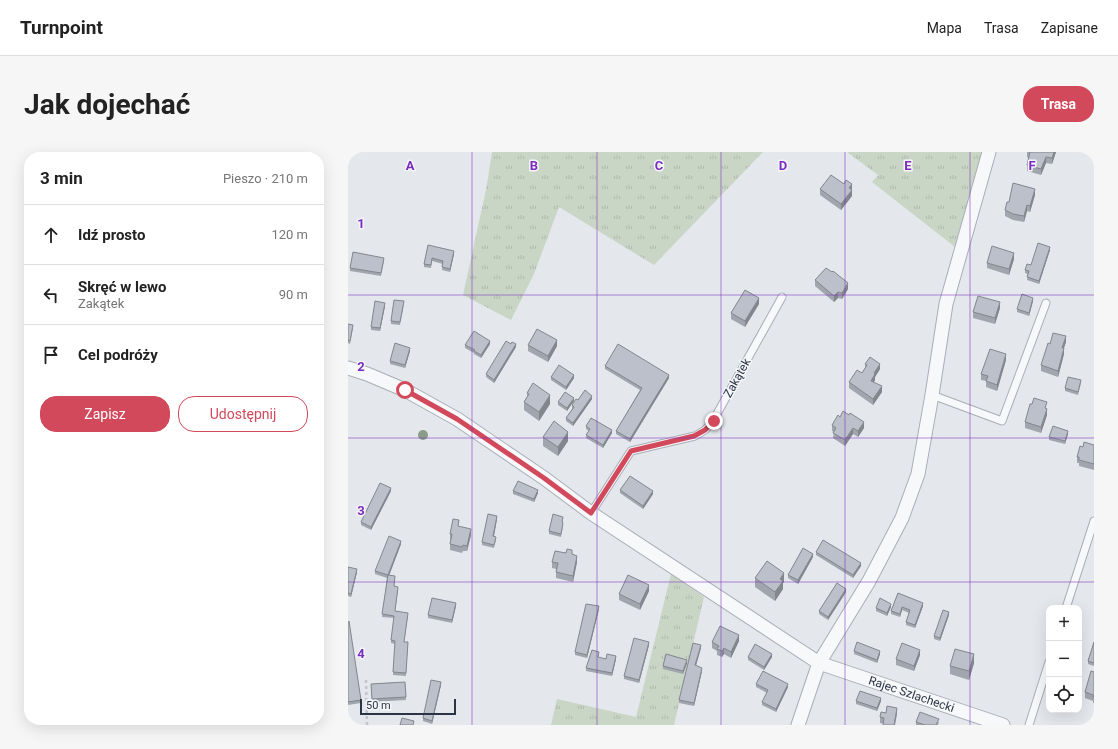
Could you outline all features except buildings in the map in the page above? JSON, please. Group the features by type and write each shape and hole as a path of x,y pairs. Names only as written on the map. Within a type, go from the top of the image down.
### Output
{"street":[{"path":"798,725 819,663 869,581 902,518 918,474 946,304 989,152"},
{"name":"Rajec Szlachecki","path":"348,368 367,374 405,390 457,419 544,478 591,513 819,663 1003,725"}],"lane":[{"name":"Zakątek","path":"591,513 631,451 694,436 705,430 714,421 782,297"},
{"path":"932,395 1002,421 1046,303"},
{"path":"1067,605 1094,521"},
{"path":"1029,725 1046,671"}],"path":[{"path":"366,680 367,725"}],"green space":[{"path":"492,152 763,152 654,265 559,207 534,274 511,320 463,295 486,190"},
{"path":"847,152 982,152 955,247 872,182 878,175"},
{"path":"671,574 704,597 674,725 551,725 557,699 636,717"}],"route":[{"path":"405,390 457,419 544,478 591,513 631,451 694,436 705,430 714,421"}]}
